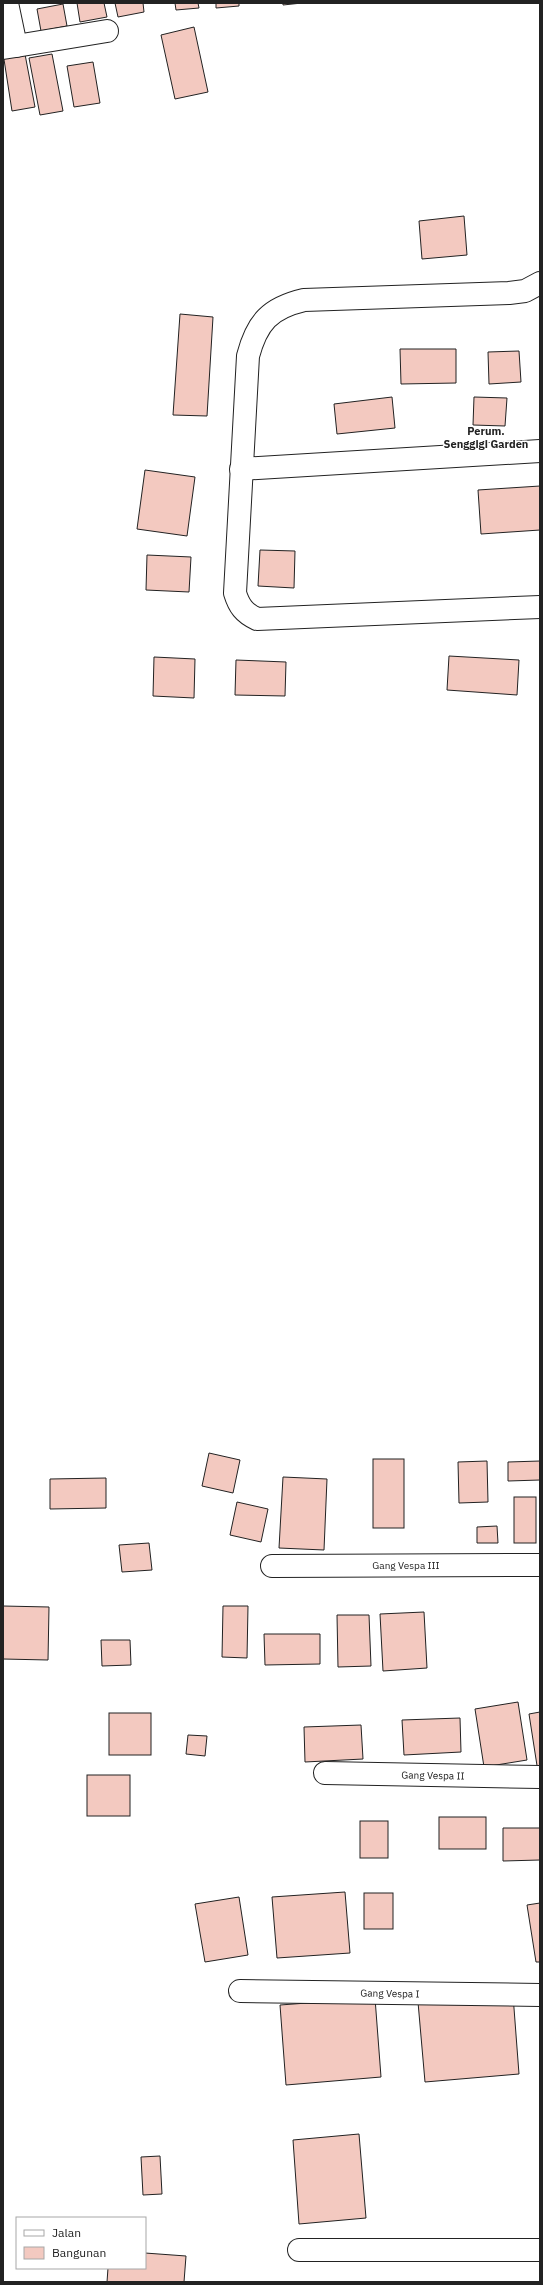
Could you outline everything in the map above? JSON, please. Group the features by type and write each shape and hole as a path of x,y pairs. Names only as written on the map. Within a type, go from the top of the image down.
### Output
{"street":[{"path":"7,3 9,47 107,31"},
{"path":"540,283 525,291 509,293 304,300 277,309 262,321 256,332 248,356 234,593 240,607 247,614 257,619 540,607"},
{"path":"241,469 540,451"},
{"name":"Gang Vespa III","path":"272,1566 540,1565"},
{"name":"Gang Vespa II","path":"325,1773 540,1777"},
{"name":"Gang Vespa I","path":"240,1991 540,1995"},
{"path":"299,2250 540,2250"}],"building":[{"path":"77,3 104,3 107,17 80,22"},
{"path":"115,3 143,3 144,12 118,17"},
{"path":"175,3 198,3 199,8 176,10"},
{"path":"216,3 239,3 239,6 216,8"},
{"path":"283,3 302,3 283,5"},
{"path":"63,4 67,26 41,31 37,9"},
{"path":"194,27 208,92 175,99 161,35"},
{"path":"24,49 35,107 12,111 3,53"},
{"path":"52,54 63,111 40,115 29,58"},
{"path":"93,62 100,103 74,107 67,66"},
{"path":"464,216 467,255 422,259 419,221"},
{"path":"180,314 213,317 207,416 173,415"},
{"path":"400,349 456,349 456,383 401,384"},
{"path":"519,351 521,382 489,384 488,352"},
{"path":"392,397 395,428 337,434 334,404"},
{"path":"474,397 507,398 505,426 473,425"},
{"path":"145,470 195,477 187,536 137,529"},
{"path":"540,486 540,530 481,534 478,490"},
{"path":"260,550 295,551 294,588 258,586"},
{"path":"147,555 191,557 189,592 146,590"},
{"path":"449,656 519,660 517,695 447,690"},
{"path":"154,657 195,659 194,698 153,696"},
{"path":"236,660 286,662 285,696 235,695"},
{"path":"209,1453 240,1460 233,1493 202,1486"},
{"path":"373,1459 404,1459 404,1528 373,1528"},
{"path":"487,1461 488,1502 459,1503 458,1462"},
{"path":"540,1461 540,1480 508,1481 508,1462"},
{"path":"283,1477 327,1479 324,1550 279,1548"},
{"path":"106,1478 106,1508 50,1509 50,1479"},
{"path":"514,1497 536,1497 536,1543 514,1543"},
{"path":"237,1502 268,1509 261,1542 230,1535"},
{"path":"497,1526 498,1543 477,1543 477,1527"},
{"path":"149,1543 152,1570 122,1572 119,1545"},
{"path":"3,1606 49,1607 48,1660 3,1659"},
{"path":"223,1606 248,1606 247,1658 222,1657"},
{"path":"424,1612 427,1668 383,1671 380,1614"},
{"path":"337,1615 369,1615 371,1666 338,1667"},
{"path":"264,1634 320,1634 320,1664 265,1665"},
{"path":"101,1640 130,1640 131,1665 102,1666"},
{"path":"518,1702 527,1760 484,1767 475,1709"},
{"path":"540,1712 540,1772 538,1772 529,1714"},
{"path":"109,1713 151,1713 151,1755 109,1755"},
{"path":"460,1718 461,1752 404,1755 402,1720"},
{"path":"361,1725 363,1759 305,1762 304,1727"},
{"path":"188,1735 207,1736 205,1756 186,1754"},
{"path":"87,1775 130,1775 130,1816 87,1816"},
{"path":"439,1817 486,1817 486,1849 439,1849"},
{"path":"360,1821 388,1821 388,1858 360,1858"},
{"path":"503,1828 540,1828 540,1860 503,1861"},
{"path":"345,1892 350,1953 277,1958 272,1897"},
{"path":"364,1893 393,1893 393,1929 364,1929"},
{"path":"239,1897 248,1955 205,1962 195,1904"},
{"path":"540,1903 540,1962 536,1962 527,1905"},
{"path":"513,1995 519,2074 425,2082 418,2002"},
{"path":"375,1998 381,2077 286,2085 280,2005"},
{"path":"359,2134 366,2218 299,2224 293,2140"},
{"path":"160,2156 162,2194 143,2195 141,2157"},
{"path":"146,2253 186,2256 184,2282 107,2282 108,2269 146,2269"}],"district":[{"name":"Perum. Senggigi Garden","path":"486,437"}]}
